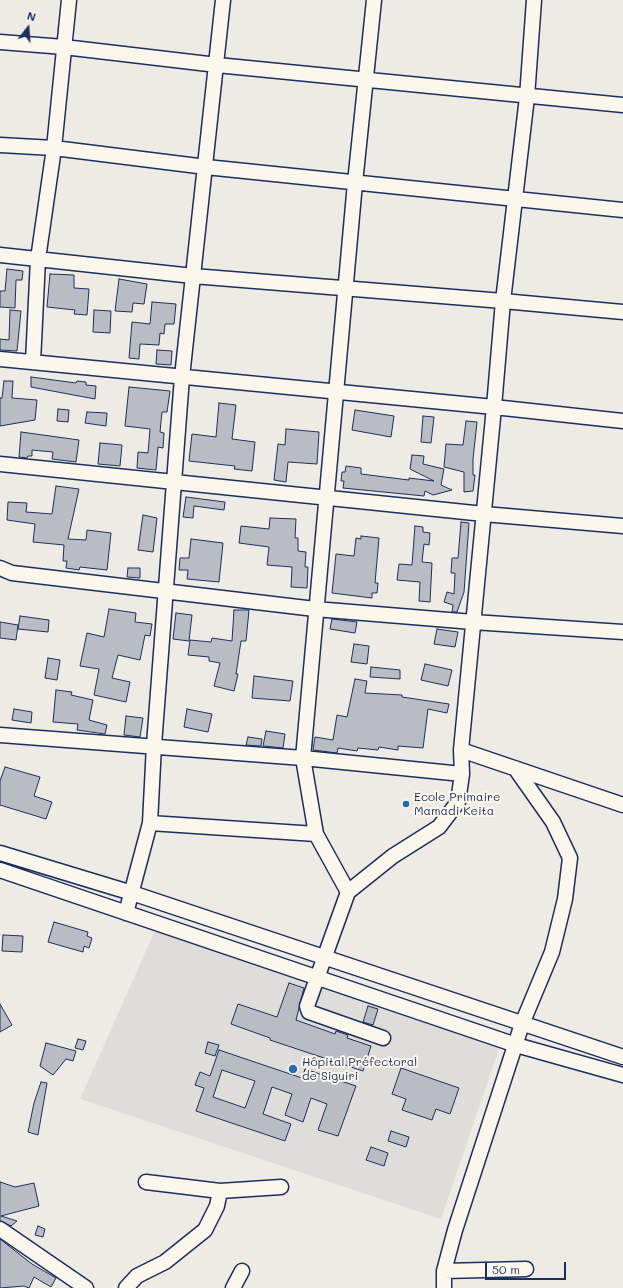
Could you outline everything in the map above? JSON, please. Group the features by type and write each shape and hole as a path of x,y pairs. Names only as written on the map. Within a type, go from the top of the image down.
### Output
{"street":[{"path":"32,362 38,259 54,148 69,0"},
{"path":"126,913 150,823 154,746 182,377 223,0"},
{"path":"348,892 316,834 303,758 315,609 327,497 355,183 374,0"},
{"path":"383,1038 309,1012 307,1006 319,978 348,892 393,856 439,827 458,802 462,774 461,750 503,301 527,97 534,0"},
{"path":"0,42 64,47 366,81 623,105"},
{"path":"0,145 54,148 206,167 623,210"},
{"path":"0,255 193,276 623,312"},
{"path":"0,359 494,406 623,421"},
{"path":"0,464 484,514 623,526"},
{"path":"0,568 12,573 166,593 315,609 623,632"},
{"path":"0,735 303,758 462,774"},
{"path":"461,750 623,805"},
{"path":"444,1288 444,1271 455,1230 522,1024 552,952 565,899 570,858 553,822 516,768"},
{"path":"150,823 316,834"},
{"path":"0,853 132,893 623,1057"},
{"path":"0,870 516,1045 623,1075"},
{"path":"146,1182 220,1191 281,1187"},
{"path":"126,1288 137,1276 165,1262 205,1230 217,1206 220,1191"},
{"path":"0,1229 86,1288"},
{"path":"444,1271 526,1269"},
{"path":"233,1288 242,1271"}],"shaded area":[{"name":"Hôpital Préfectoral de Siguiri","path":"158,924 502,1040 441,1219 80,1099"}],"building":[{"path":"7,269 23,271 22,280 16,280 15,308 0,307 0,291 5,291"},
{"path":"50,274 74,275 74,288 89,289 87,315 74,314 75,310 47,307"},
{"path":"119,279 147,284 144,304 133,303 132,312 115,311"},
{"path":"152,302 176,304 174,324 165,324 164,334 160,333 159,345 140,344 139,359 129,358 132,322 150,324"},
{"path":"10,310 21,311 17,351 0,350 0,339 9,340"},
{"path":"94,310 111,311 110,333 93,332"},
{"path":"157,350 172,351 171,365 156,364"},
{"path":"31,377 76,383 77,381 86,382 86,385 96,386 95,399 31,387"},
{"path":"4,381 13,381 12,398 37,400 35,420 0,426 0,398 2,398"},
{"path":"129,387 170,391 167,412 162,412 160,432 164,433 163,448 158,447 156,470 137,468 138,452 148,453 150,429 125,426"},
{"path":"219,403 236,405 232,439 255,442 252,471 234,469 235,466 189,461 192,434 216,437"},
{"path":"58,409 69,410 68,422 57,421"},
{"path":"355,410 394,416 391,437 352,430"},
{"path":"87,412 107,413 106,426 85,423"},
{"path":"423,416 434,417 431,443 421,442"},
{"path":"466,421 477,422 473,459 473,475 475,475 473,491 464,492 464,472 444,467 446,444 463,445"},
{"path":"286,429 319,432 317,464 288,462 286,482 274,480 278,444 285,445"},
{"path":"21,432 79,440 76,462 52,459 53,452 32,450 32,456 28,456 27,458 19,457"},
{"path":"100,443 122,445 120,466 98,464"},
{"path":"412,455 424,456 423,464 444,469 441,485 452,490 433,495 425,491 424,496 343,488 344,481 341,481 342,472 345,472 346,466 361,468 361,474 409,480 409,478 434,481 410,469"},
{"path":"56,486 79,489 68,539 86,540 87,530 111,533 107,570 80,567 79,570 66,568 67,561 63,561 64,545 33,542 35,524 7,520 8,502 27,503 26,512 52,514"},
{"path":"186,497 225,502 224,510 194,506 193,518 183,517"},
{"path":"143,515 157,518 153,552 138,550"},
{"path":"270,518 296,519 295,538 298,538 298,551 306,552 305,567 308,567 307,588 291,587 292,567 267,565 269,547 239,543 241,526 269,529"},
{"path":"461,522 469,523 464,592 457,612 452,612 453,605 444,602 447,592 454,594 455,573 451,573 452,558 458,558"},
{"path":"415,526 423,527 423,532 430,533 429,545 424,544 422,562 432,563 430,602 419,601 420,582 397,580 399,564 412,565"},
{"path":"361,536 379,538 375,583 378,583 377,593 372,593 372,598 332,593 336,554 354,556 356,538 361,539"},
{"path":"191,539 223,543 219,582 187,579 188,570 179,570 180,558 189,558"},
{"path":"128,568 140,568 140,578 127,577"},
{"path":"109,609 136,613 135,622 152,624 150,636 145,635 140,660 118,655 112,678 130,682 126,702 94,695 99,669 80,666 87,633 104,637"},
{"path":"234,610 249,610 246,641 241,641 236,674 238,674 234,691 214,686 220,663 209,661 209,657 188,655 190,640 211,642 212,638 232,641"},
{"path":"176,613 192,615 189,641 173,639"},
{"path":"20,616 49,620 48,632 18,629"},
{"path":"332,619 357,622 355,633 330,629"},
{"path":"0,622 18,625 16,640 0,638"},
{"path":"437,629 458,632 455,647 434,644"},
{"path":"354,644 369,646 367,664 351,662"},
{"path":"48,658 60,660 57,680 45,678"},
{"path":"425,664 452,670 448,686 421,680"},
{"path":"371,667 400,670 400,679 370,677"},
{"path":"254,676 293,681 290,701 252,698"},
{"path":"355,679 367,681 365,693 402,695 402,697 449,704 447,713 428,709 423,748 398,746 398,750 379,747 378,750 358,748 357,751 338,748 337,753 313,750 315,737 333,740 337,715 347,717"},
{"path":"56,690 72,692 71,695 93,700 89,720 107,725 105,734 77,730 78,724 53,722"},
{"path":"14,709 32,712 31,723 12,720"},
{"path":"187,709 212,714 208,732 184,727"},
{"path":"126,716 143,718 140,737 124,735"},
{"path":"266,731 285,734 283,748 263,746"},
{"path":"248,737 262,739 261,746 246,745"},
{"path":"5,767 40,777 34,796 52,802 46,819 0,805 0,781"},
{"path":"54,922 88,932 87,936 92,938 89,948 84,946 83,952 48,942"},
{"path":"3,935 23,936 22,952 2,951"},
{"path":"289,983 304,988 296,1020 335,1034 336,1031 348,1035 347,1038 371,1046 363,1071 270,1040 270,1038 231,1024 238,1004 277,1017"},
{"path":"0,1004 12,1025 0,1032"},
{"path":"368,1006 378,1009 373,1025 363,1022"},
{"path":"78,1039 86,1041 83,1050 75,1048"},
{"path":"208,1042 219,1045 215,1056 205,1053"},
{"path":"46,1043 76,1051 73,1061 66,1059 53,1075 40,1066"},
{"path":"219,1050 302,1078 305,1069 356,1086 338,1136 318,1130 327,1104 311,1098 303,1122 285,1115 292,1094 272,1087 263,1114 291,1124 285,1141 196,1111 204,1088 195,1085 200,1072 210,1076","holes":["222,1070 255,1081 245,1108 213,1097"]},
{"path":"401,1068 459,1088 450,1114 436,1109 432,1120 402,1110 406,1099 392,1094"},
{"path":"41,1082 47,1083 38,1135 28,1132 34,1103"},
{"path":"391,1131 409,1137 406,1147 388,1141"},
{"path":"371,1147 388,1153 384,1166 366,1160"},
{"path":"0,1182 15,1187 34,1183 39,1206 1,1216 17,1221 11,1226 0,1221"},
{"path":"38,1226 45,1229 43,1237 35,1235"},
{"path":"0,1239 32,1264 56,1278 51,1287 34,1277 29,1288 24,1286 0,1288"}],"place":[{"name":"Ecole Primaire Mamadi Keita","path":"406,804"},
{"name":"Hôpital Préfectoral de Siguiri","path":"293,1069"}]}
